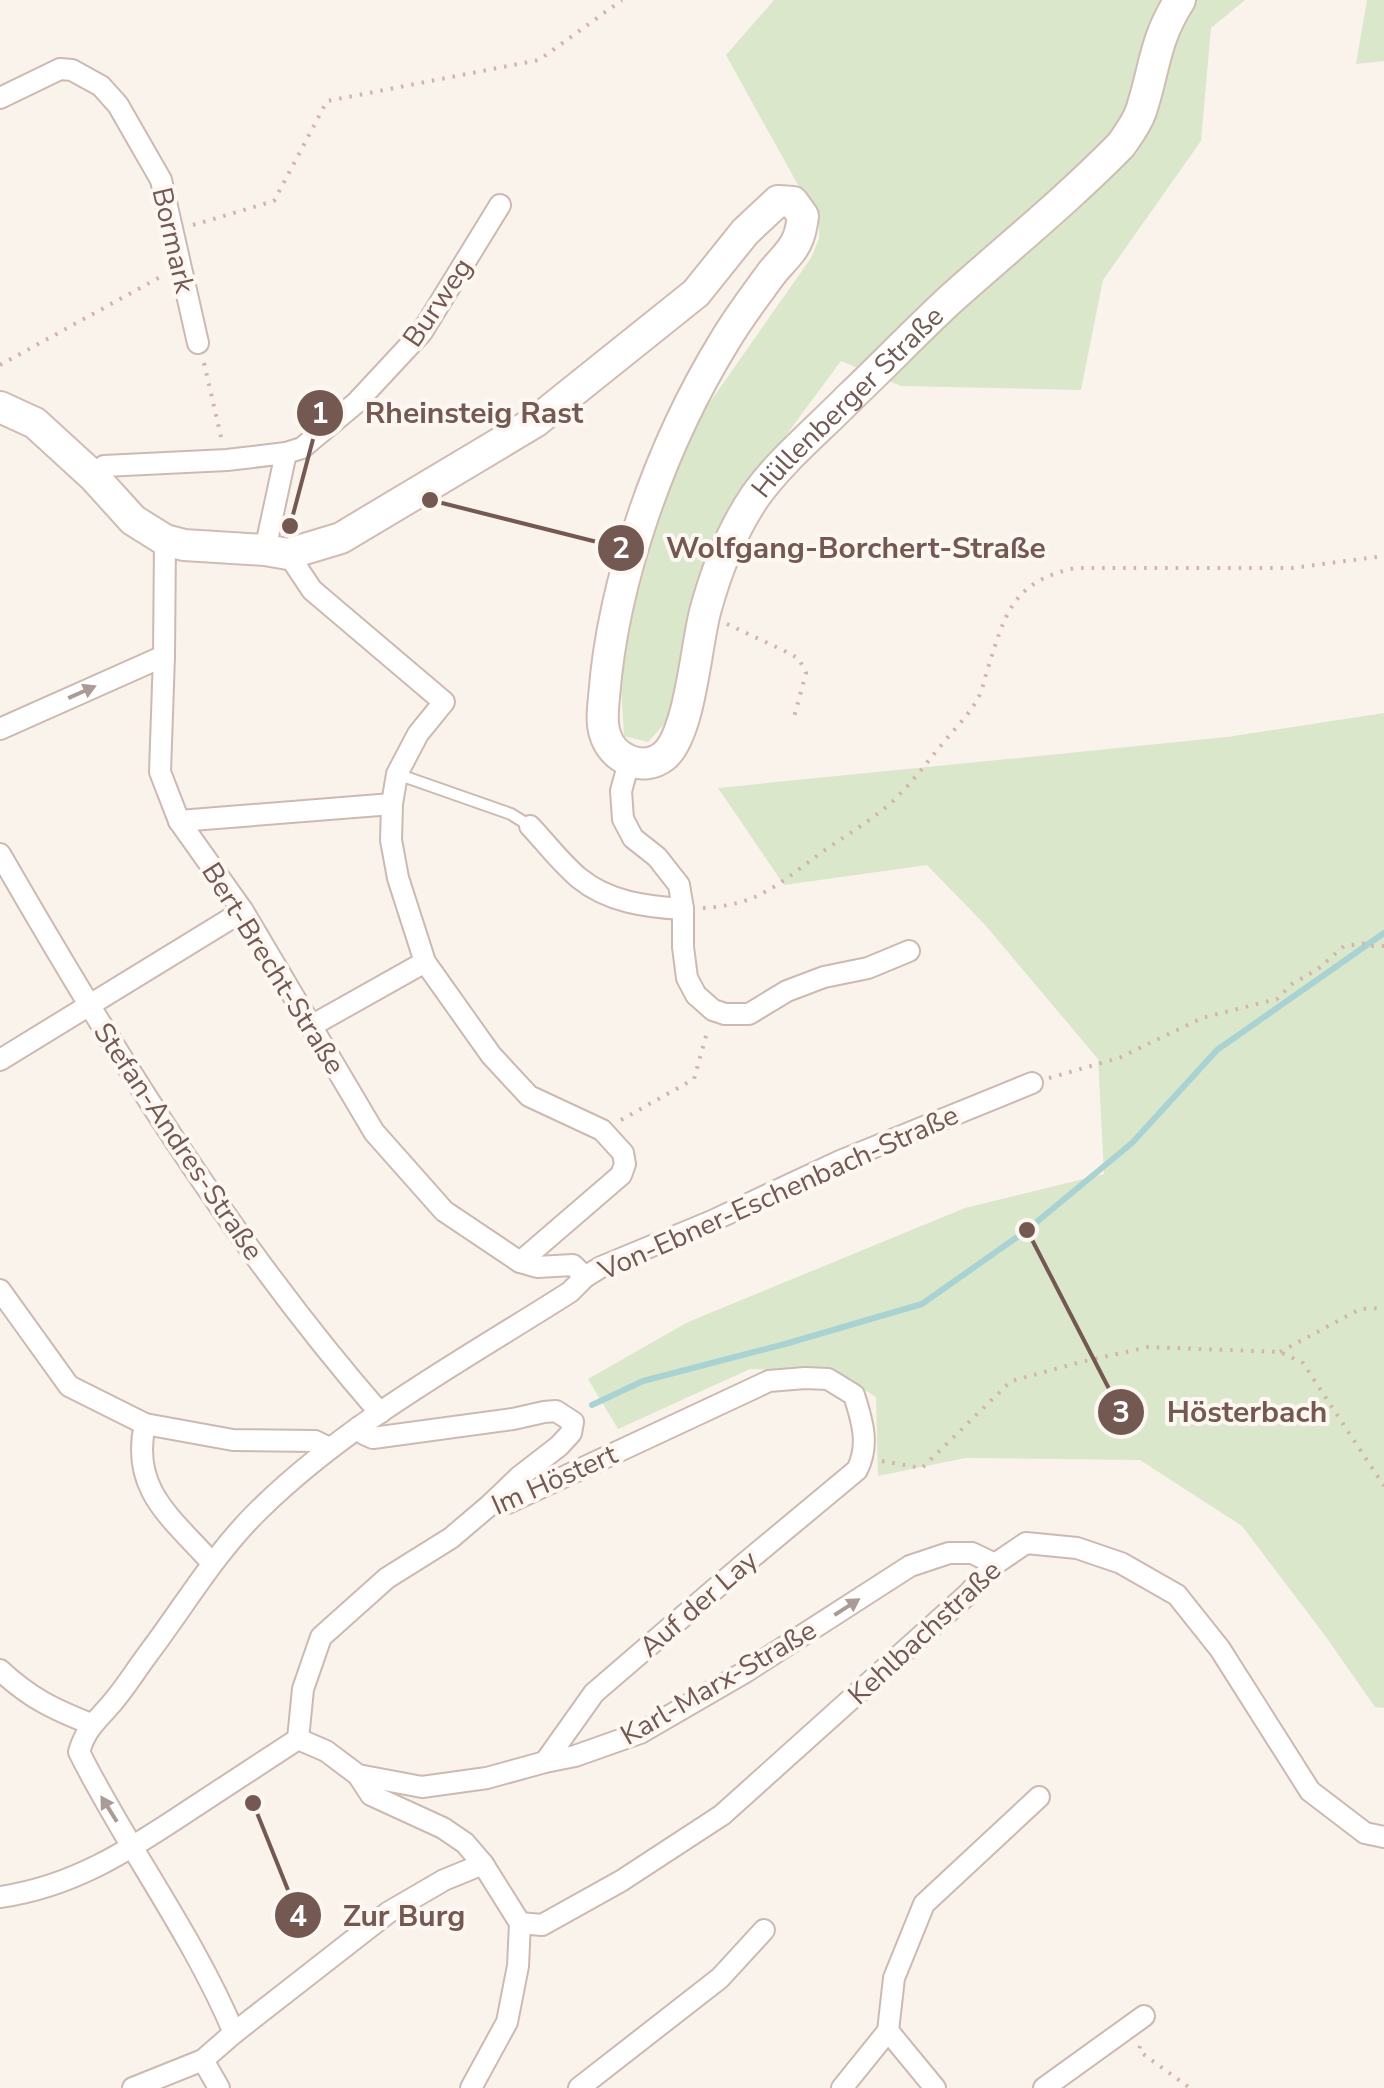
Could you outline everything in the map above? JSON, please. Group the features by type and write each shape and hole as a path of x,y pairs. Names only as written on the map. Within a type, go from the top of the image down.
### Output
{"street":[{"name":"Hüllenberger Straße","path":"629,762 655,762 674,745 685,714 704,614 716,574 731,538 756,496 784,462 949,301 1121,145 1140,115 1156,48 1180,0"},
{"name":"Bormark","path":"0,98 60,68 102,86 118,105 161,180 198,343"},
{"path":"0,407 34,423 94,477 133,520 165,540 276,552 340,538 535,422 696,294 764,212 778,201 793,202 803,216 799,238 722,344 670,447 641,520 618,603 606,668 604,734 611,748 629,762 621,790 623,818 633,838 670,870 679,885 686,978 696,995 713,1010 749,1014 824,976 868,968 909,951"},
{"name":"Burweg","path":"94,477 104,466 227,460 302,448 356,404 422,332 500,206"},
{"path":"286,453 276,552 312,590 444,702 418,734 397,774 392,804 391,840 398,878 425,962 491,1055 528,1096 602,1130 623,1153 621,1175 520,1262"},
{"name":"Bert-Brecht-Straße","path":"165,540 160,772 179,822 244,912 374,1132 444,1211 520,1262 538,1268 573,1265 586,1277"},
{"path":"0,729 164,656"},
{"path":"179,822 392,804"},
{"path":"530,826 580,879 614,898 656,908 683,909"},
{"name":"Stefan-Andres-Straße","path":"0,854 88,1007 200,1180 338,1366 380,1413"},
{"path":"0,1060 244,912"},
{"path":"311,1026 425,962"},
{"name":"Von-Ebner-Eschenbach-Straße","path":"91,1724 112,1702 212,1563 256,1513 359,1427 570,1292 601,1268 840,1160 1032,1083"},
{"path":"0,1290 69,1386 145,1424 233,1440 315,1440 330,1448"},
{"name":"Im Höstert","path":"298,1739 304,1689 321,1637 386,1578 451,1538 491,1504 508,1503 768,1381 828,1379 854,1395 864,1428 864,1457"},
{"path":"359,1427 373,1438 513,1420 544,1412 556,1412 574,1422 571,1433 559,1446 491,1504"},
{"path":"145,1424 142,1467 154,1498 212,1563"},
{"name":"Auf der Lay","path":"544,1762 594,1693 857,1470 864,1457"},
{"name":"Kehlbachstraße","path":"520,1923 542,1925 622,1881 722,1815 968,1594 994,1564 1026,1543 1077,1548 1121,1563 1178,1594 1220,1649 1310,1791 1365,1834 1384,1837"},
{"name":"Karl-Marx-Straße","path":"298,1739 326,1751 358,1776 422,1787 487,1778 575,1756 640,1733 748,1671 910,1566 949,1553 972,1553 994,1564"},
{"path":"0,1670 22,1691 91,1724 79,1752 98,1792 222,2005 234,2033"},
{"path":"0,1897 32,1893 77,1877 133,1848 298,1739"},
{"path":"358,1776 371,1794 444,1828 465,1843 520,1923 518,1966 507,2022 472,2088"},
{"path":"842,2088 888,2031 894,1978 924,1904 1039,1796"},
{"path":"132,2088 203,2060 389,1912 444,1880 483,1864"},
{"path":"579,2088 720,1978 764,1930"},
{"path":"1044,2088 1144,2016"},
{"path":"888,2031 935,2088"},
{"path":"203,2060 219,2088"}],"lane":[{"path":"397,774 511,814 530,826"}],"path":[{"path":"173,231 274,201 326,101 539,60 622,0"},
{"path":"0,365 180,266"},
{"path":"198,343 227,460"},
{"path":"683,909 723,907 772,890 892,802 921,773 979,698 1010,607 1048,574 1075,568 1292,568 1384,556"},
{"path":"750,633 799,659 806,673 794,721"},
{"path":"1032,1083 1120,1058 1202,1018 1277,1000 1292,984 1318,969 1344,946 1384,946"},
{"path":"602,1130 694,1079 713,1010"},
{"path":"1280,1352 1360,1309 1384,1308"},
{"path":"864,1457 922,1468 1011,1382 1080,1362 1148,1347 1280,1352 1304,1364 1384,1486"},
{"path":"1144,2016 1139,2050 1190,2088"}],"green space":[{"path":"774,0 1245,0 1211,28 1201,141 1103,280 1081,390 901,386 841,361 721,523 667,721 648,742 624,736 619,652 643,549 703,412 811,258 819,239 819,223 726,55"},
{"path":"1367,0 1384,0 1384,61 1356,64"},
{"path":"1384,713 1384,1708 1375,1707 1242,1526 1140,1460 965,1458 878,1476 876,1397 836,1372 750,1369 618,1429 588,1379 688,1322 965,1208 1104,1174 1098,1059 986,926 927,865 784,885 718,788 1227,737"}],"waterway":[{"path":"592,1405 643,1381 922,1304 1027,1230 1132,1143 1217,1050 1384,933"}],"place":[{"name":"Wolfgang-Borchert-Straße","path":"430,500"},
{"name":"Rheinsteig Rast","path":"290,526"},
{"name":"Hösterbach","path":"1027,1230"},
{"name":"Zur Burg","path":"253,1803"}]}
